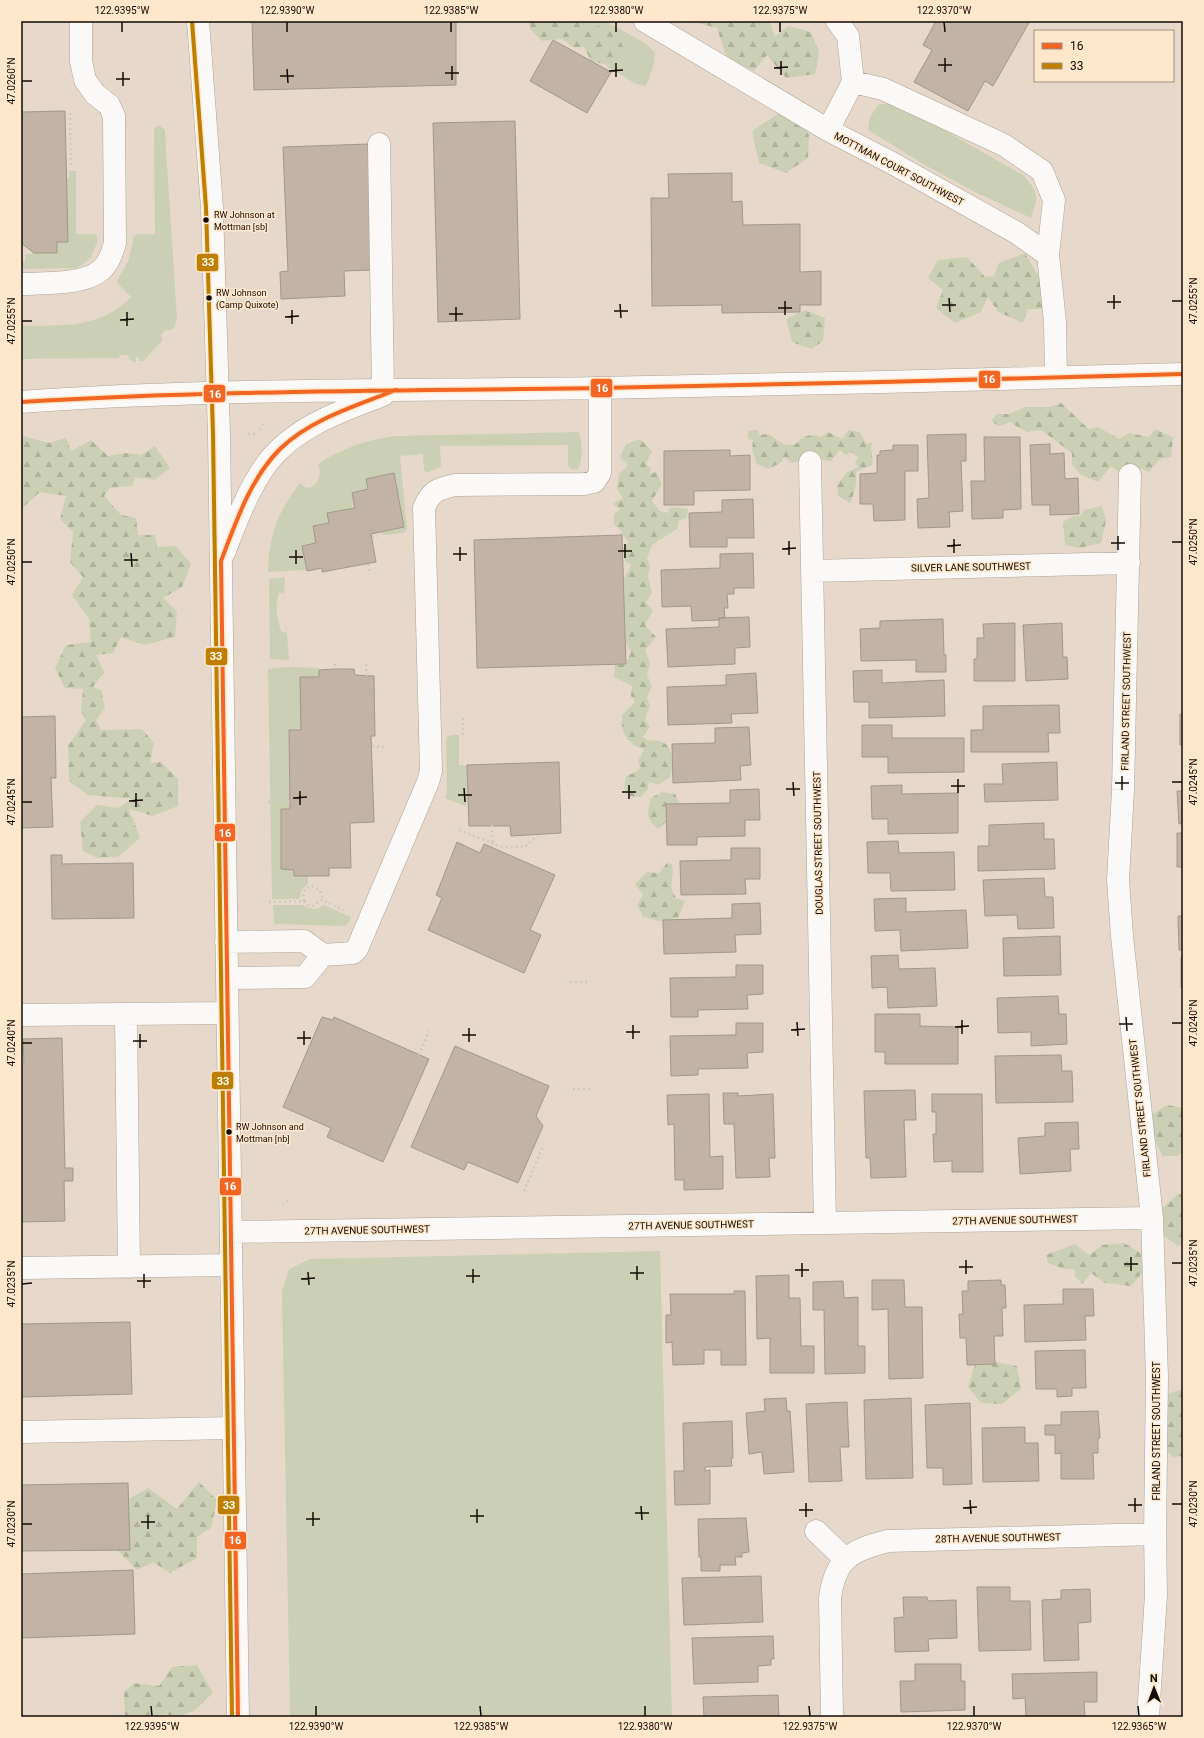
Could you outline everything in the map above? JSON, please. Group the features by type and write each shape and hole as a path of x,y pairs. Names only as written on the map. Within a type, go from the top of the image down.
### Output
{"street":[{"path":"21,284 60,283 79,280 100,271 110,259 115,243 114,116 109,105 95,94 85,80 81,62 81,21"},
{"path":"198,21 212,208 218,394 238,1717"},
{"name":"MOTTMAN COURT SOUTHWEST","path":"645,21 673,30 828,130 892,163 1017,233 1048,255"},
{"path":"828,130 853,82 848,36 837,21"},
{"path":"853,82 883,89 1004,145 1042,171 1054,200 1048,255 1055,322 1056,377"},
{"path":"379,144 390,390"},
{"path":"21,402 85,398 218,394 390,390 600,388 1183,374"},
{"path":"226,942 304,941 323,955 353,953 357,949 428,782 430,764 424,508 429,497 439,488 455,485 584,484 594,482 600,473 600,388"},
{"path":"221,561 252,489 268,463 277,452 292,438 312,426 390,390"},
{"name":"DOUGLAS STREET SOUTHWEST","path":"810,462 825,1223"},
{"name":"FIRLAND STREET SOUTHWEST","path":"1130,475 1123,790 1118,880 1122,936 1152,1218 1157,1377 1155,1534 1156,1595 1148,1717"},
{"name":"SILVER LANE SOUTHWEST","path":"812,571 1129,563"},
{"path":"227,978 304,977 323,955"},
{"path":"21,1015 227,1013"},
{"path":"126,1014 129,1267"},
{"name":"27TH AVENUE SOUTHWEST","path":"231,1232 1152,1218"},
{"path":"21,1268 231,1265"},
{"path":"21,1432 233,1428"},
{"path":"816,1531 845,1559 837,1569 832,1584 830,1598 832,1717"},
{"name":"28TH AVENUE SOUTHWEST","path":"845,1559 857,1550 888,1541 1155,1534"}],"path":[{"path":"70,113 71,168"},
{"path":"248,434 258,434"},
{"path":"372,538 378,536"},
{"path":"368,564 370,573"},
{"path":"335,664 335,670"},
{"path":"366,664 367,676"},
{"path":"463,718 463,735"},
{"path":"372,746 385,746"},
{"path":"268,802 291,802"},
{"path":"492,826 493,843"},
{"path":"459,830 502,847 525,846 537,836"},
{"path":"312,886 320,890 322,900 314,906 309,906 304,901 303,893 306,888 312,886"},
{"path":"322,900 350,913"},
{"path":"269,902 304,901"},
{"path":"570,982 588,982"},
{"path":"419,1055 430,1031"},
{"path":"573,1089 590,1089"},
{"path":"524,1191 544,1144"}],"green space":[{"path":"529,21 594,21 596,26 613,29 625,50 611,66 591,61 584,47 573,47 562,39 542,41 530,29"},
{"path":"594,21 605,21 645,43 655,53 654,64 646,86 636,84 606,66 611,66"},
{"path":"689,21 769,21 775,36 788,26 811,32 819,52 815,74 786,78 767,55 754,71 727,58 717,28"},
{"path":"890,103 907,109 1023,175 1035,190 1036,195 1031,218 973,191 925,165 868,130 870,117 878,105"},
{"path":"778,114 798,116 809,135 808,158 786,173 759,163 752,131"},
{"path":"156,126 160,126 165,130 177,319 175,326 172,330 166,330 161,335 162,341 143,361 139,361 139,357 136,357 136,362 132,362 132,360 129,360 128,355 120,355 119,358 21,359 21,326 66,325 93,320 106,315 131,297 118,284 117,280 124,270 128,260 133,237 138,234 155,234 154,129"},
{"path":"69,171 76,171 76,234 97,235 97,243 91,257 77,268 21,269 21,262 25,262 25,254 32,254 32,251 34,253 57,253 57,242 68,242 67,178 69,178"},
{"path":"1025,253 1045,287 1044,309 1028,309 1023,323 998,312 988,297 981,312 955,323 936,308 943,290 928,278 938,260 967,257 985,277 994,276 999,263"},
{"path":"805,310 825,318 823,341 811,349 792,342 786,319"},
{"path":"1061,403 1089,429 1098,427 1119,439 1129,433 1149,437 1155,429 1173,437 1171,457 1160,459 1149,472 1138,467 1122,474 1111,466 1098,482 1081,475 1072,464 1072,453 1041,430 1026,432 1010,422 999,426 991,421 996,414 1009,414 1025,407 1050,407"},
{"path":"758,430 759,435 768,434 785,445 796,444 801,439 810,435 821,437 828,432 842,439 848,430 860,432 866,444 873,442 871,446 873,465 856,472 855,488 850,503 838,496 837,485 846,473 858,467 855,463 858,457 851,452 846,455 840,450 831,461 819,459 805,452 803,460 792,463 784,457 782,462 769,469 757,464 752,451 753,440 748,439 748,431"},
{"path":"579,432 581,462 578,469 572,470 568,466 568,445 440,446 441,466 427,473 424,471 423,454 400,456 407,529 404,533 382,535 382,532 404,527 394,473 366,479 368,489 352,493 355,508 328,513 329,523 313,527 316,543 302,546 307,570 268,572 272,535 285,504 300,483 305,487 310,488 318,481 320,472 318,464 336,453 364,442 395,436"},
{"path":"23,436 49,443 66,438 71,451 91,440 108,456 126,453 141,455 155,446 170,468 155,480 135,477 133,486 110,488 104,496 121,515 136,518 138,535 155,535 157,547 176,546 191,564 182,587 163,598 177,611 175,637 145,645 121,637 113,653 96,655 104,672 93,687 101,690 105,708 96,720 101,730 142,729 154,743 150,763 161,762 178,779 178,806 153,816 129,809 140,838 118,857 97,858 83,851 80,822 97,805 118,808 132,799 88,795 69,781 68,746 86,720 81,710 83,689 65,688 55,668 66,645 91,642 89,619 72,595 83,577 70,562 73,532 60,519 66,496 40,492 21,509 21,438"},
{"path":"640,439 652,451 646,464 651,469 649,474 656,472 662,484 652,501 660,511 669,513 668,509 673,507 688,509 687,518 679,521 677,529 652,545 647,558 650,566 648,576 652,593 646,602 653,611 645,625 656,637 645,650 650,664 647,675 652,686 647,698 650,706 645,720 650,727 643,737 648,740 658,740 668,747 672,757 672,767 670,777 658,785 649,781 648,789 641,797 629,796 624,788 626,776 641,768 638,761 644,749 629,741 622,727 622,715 635,702 631,696 632,686 614,677 615,665 626,664 631,652 626,643 624,579 631,565 625,561 623,548 629,543 623,535 620,535 622,531 614,524 614,514 620,509 613,504 623,498 617,489 619,474 628,465 620,457 626,444"},
{"path":"1102,506 1106,521 1101,543 1080,548 1065,545 1063,522 1071,517 1080,516 1084,510"},
{"path":"285,577 284,594 280,592 276,606 281,631 286,633 286,621 289,660 270,659 269,579"},
{"path":"289,667 319,668 319,677 300,677 301,730 289,730 290,809 281,809 281,869 294,870 294,876 308,876 308,884 302,889 299,899 272,899 268,669"},
{"path":"451,735 459,735 459,765 467,765 468,799 465,806 445,798 447,791 446,741 447,737"},
{"path":"662,792 675,794 680,807 659,829 654,826 649,819 648,812 651,798"},
{"path":"667,863 672,864 673,870 671,888 676,898 685,901 678,918 660,921 643,917 637,905 643,895 635,884 647,872 659,873"},
{"path":"273,905 303,905 314,909 324,905 351,917 348,924 344,926 276,924 274,923"},
{"path":"1167,1105 1183,1108 1183,1151 1178,1156 1163,1156 1151,1133 1153,1114"},
{"path":"1179,1193 1183,1196 1183,1244 1179,1246 1162,1235 1158,1212"},
{"path":"1124,1243 1141,1253 1143,1272 1131,1286 1105,1283 1091,1273 1082,1284 1075,1276 1075,1269 1064,1269 1048,1263 1046,1255 1075,1244 1089,1255 1102,1245"},
{"path":"660,1251 672,1717 290,1717 282,1291 289,1269 310,1259"},
{"path":"990,1359 995,1362 1017,1366 1021,1389 1002,1404 981,1403 968,1387 975,1364"},
{"path":"1183,1389 1183,1456 1172,1457 1164,1446 1167,1394"},
{"path":"199,1482 217,1500 211,1528 197,1537 197,1558 170,1573 153,1562 137,1570 117,1550 118,1511 129,1499 148,1488 177,1509"},
{"path":"197,1665 213,1693 195,1710 180,1717 164,1714 163,1717 125,1717 124,1692 134,1683 159,1686 172,1667"}],"building":[{"path":"252,21 456,21 456,85 254,90"},
{"path":"936,21 1030,21 993,86 985,81 968,111 914,82 932,50 923,45"},
{"path":"553,40 611,72 587,113 530,81"},
{"path":"21,53 22,112 65,111 68,242 57,242 57,253 34,253 21,243"},
{"path":"515,121 520,319 438,322 433,123"},
{"path":"368,144 372,270 344,271 345,296 281,299 280,272 288,271 283,147"},
{"path":"732,173 732,202 742,201 743,225 800,224 800,272 821,271 821,305 800,305 800,312 722,313 722,305 652,306 651,198 669,198 668,174"},
{"path":"966,434 966,461 961,461 963,511 949,512 950,527 918,528 917,499 929,498 927,435"},
{"path":"984,437 1020,437 1021,509 1003,510 1003,518 972,519 971,481 985,481"},
{"path":"1050,444 1050,454 1064,453 1065,479 1078,478 1079,514 1050,515 1050,505 1032,505 1030,445"},
{"path":"893,445 918,445 918,471 905,471 905,520 874,521 873,504 860,504 860,474 877,473 877,455 880,455 880,451 893,450"},
{"path":"730,450 730,456 750,455 750,490 694,491 694,505 664,505 664,451"},
{"path":"394,473 404,527 371,534 376,562 322,572 322,568 307,571 302,546 316,543 313,526 329,523 327,513 355,508 352,493 368,489 366,479"},
{"path":"753,499 754,538 727,538 727,547 690,547 689,513 722,512 722,500"},
{"path":"622,535 626,664 477,668 474,540"},
{"path":"753,553 754,588 734,588 734,594 727,594 728,608 724,608 725,618 719,618 719,620 692,621 691,606 662,607 661,570 720,568 720,554"},
{"path":"749,617 750,647 735,648 735,664 668,667 666,629 719,627 719,618"},
{"path":"943,619 946,672 916,672 916,660 861,661 860,629 880,628 880,621"},
{"path":"1015,623 1015,681 974,681 974,659 977,659 977,638 984,638 983,624"},
{"path":"1062,623 1063,657 1067,657 1068,679 1026,681 1023,625"},
{"path":"354,669 355,675 374,676 375,736 371,736 374,822 350,823 351,868 329,868 329,876 294,876 294,870 281,869 281,809 290,809 289,730 301,730 300,677 319,677 319,670"},
{"path":"882,670 882,683 944,680 945,716 869,718 869,702 854,702 853,671"},
{"path":"756,673 758,713 731,714 732,723 668,725 667,687 726,685 726,675"},
{"path":"1059,705 1060,733 1048,733 1049,752 971,752 971,730 983,730 983,706"},
{"path":"1180,714 1183,714 1183,745 1180,745"},
{"path":"55,716 56,778 51,778 53,827 21,828 21,717"},
{"path":"862,725 892,725 892,738 964,738 964,772 888,773 888,757 862,757"},
{"path":"749,727 751,765 740,766 741,780 673,783 672,744 715,743 715,728"},
{"path":"559,762 561,833 511,836 510,826 469,826 467,765"},
{"path":"1057,762 1058,800 985,802 984,784 1003,784 1002,764"},
{"path":"902,785 902,794 958,793 958,833 888,834 888,819 872,819 871,786"},
{"path":"759,789 760,820 745,820 745,836 697,837 697,845 667,845 666,804 730,803 730,790"},
{"path":"1177,791 1183,791 1183,823 1179,824"},
{"path":"1044,823 1044,839 1054,839 1055,869 978,871 978,846 989,846 989,825"},
{"path":"1177,833 1183,833 1183,867 1177,867"},
{"path":"898,841 899,853 954,852 955,890 891,891 890,873 868,873 867,842"},
{"path":"457,842 480,853 484,844 555,875 530,930 541,935 524,973 428,930 442,898 436,895"},
{"path":"731,848 760,848 760,879 745,879 746,894 681,895 680,861 731,860"},
{"path":"51,855 62,855 62,864 133,863 134,918 52,919"},
{"path":"1044,878 1045,897 1053,897 1054,928 1018,929 1017,915 985,916 983,880"},
{"path":"906,898 906,912 966,910 968,948 901,951 900,930 875,931 874,899"},
{"path":"760,903 761,934 735,935 736,952 664,954 663,920 732,918 732,904"},
{"path":"1178,916 1183,916 1183,950 1179,950"},
{"path":"1060,936 1061,975 1004,976 1003,938"},
{"path":"898,955 899,969 935,968 937,1006 888,1008 887,987 872,988 871,956"},
{"path":"1181,957 1183,957 1183,988 1181,988"},
{"path":"736,965 763,965 763,994 747,995 748,1009 698,1010 698,1017 671,1017 670,978 736,977"},
{"path":"1058,996 1059,1014 1066,1014 1067,1044 1031,1046 1031,1032 998,1033 997,998"},
{"path":"875,1014 920,1014 920,1026 958,1027 958,1064 885,1064 885,1052 875,1052"},
{"path":"322,1017 333,1020 334,1017 429,1059 383,1162 327,1137 331,1128 283,1107"},
{"path":"736,1023 763,1023 763,1052 747,1053 748,1068 698,1069 698,1075 671,1076 670,1036 736,1035"},
{"path":"62,1038 65,1168 73,1168 73,1181 64,1181 65,1221 21,1222 21,1062 24,1062 23,1039"},
{"path":"455,1046 549,1086 536,1116 543,1126 518,1183 468,1162 464,1170 411,1147"},
{"path":"1061,1055 1062,1071 1072,1071 1073,1102 996,1103 995,1056"},
{"path":"915,1090 916,1120 904,1120 906,1177 871,1178 870,1158 866,1158 864,1091"},
{"path":"723,1093 738,1093 738,1096 773,1094 775,1158 769,1158 770,1177 736,1178 734,1124 724,1124"},
{"path":"709,1094 710,1157 723,1156 723,1189 684,1190 684,1180 675,1180 674,1124 668,1125 667,1095"},
{"path":"932,1094 982,1094 983,1172 952,1172 952,1161 934,1162 933,1134 936,1134 936,1112 932,1112"},
{"path":"1078,1122 1079,1149 1070,1149 1071,1171 1020,1174 1018,1138 1045,1136 1045,1123"},
{"path":"789,1275 789,1298 800,1298 801,1346 814,1346 814,1373 770,1373 770,1338 757,1339 756,1276"},
{"path":"872,1280 904,1280 905,1307 922,1307 923,1378 889,1379 888,1309 872,1310"},
{"path":"1001,1280 1001,1285 1005,1285 1006,1308 1002,1308 1003,1336 994,1336 995,1364 967,1365 966,1338 960,1338 959,1314 963,1314 962,1291 968,1291 968,1281"},
{"path":"843,1281 844,1298 858,1297 858,1346 865,1346 865,1373 825,1374 824,1310 813,1310 813,1282"},
{"path":"1063,1289 1093,1289 1094,1316 1085,1316 1086,1340 1025,1342 1024,1305 1063,1304"},
{"path":"734,1291 745,1291 746,1365 721,1365 721,1350 704,1350 704,1364 673,1365 672,1342 666,1343 666,1315 671,1315 670,1294 734,1294"},
{"path":"130,1322 132,1394 21,1397 21,1324"},
{"path":"1085,1350 1086,1388 1072,1388 1072,1396 1057,1397 1057,1389 1036,1389 1035,1351"},
{"path":"786,1398 787,1411 790,1411 794,1472 764,1474 762,1452 749,1454 746,1413 765,1411 764,1399"},
{"path":"911,1398 913,1478 866,1479 864,1400"},
{"path":"847,1402 849,1447 840,1447 842,1481 809,1482 806,1404"},
{"path":"970,1403 972,1484 943,1485 943,1468 927,1468 925,1405"},
{"path":"1098,1411 1100,1438 1098,1438 1098,1453 1093,1453 1094,1479 1061,1479 1061,1453 1055,1454 1055,1435 1045,1435 1045,1425 1061,1425 1061,1412"},
{"path":"732,1421 732,1466 705,1467 705,1471 710,1470 710,1504 675,1505 674,1471 684,1471 683,1423"},
{"path":"1025,1427 1025,1443 1038,1443 1039,1481 983,1482 982,1428"},
{"path":"128,1483 130,1550 21,1551 21,1485"},
{"path":"746,1518 749,1552 742,1553 742,1557 735,1557 736,1565 720,1565 720,1571 701,1571 698,1519"},
{"path":"133,1570 135,1634 21,1638 21,1574"},
{"path":"761,1576 763,1622 684,1625 682,1578"},
{"path":"977,1587 1010,1587 1010,1601 1030,1601 1031,1650 979,1651"},
{"path":"1090,1589 1091,1622 1078,1623 1079,1660 1044,1661 1042,1600 1061,1599 1061,1590"},
{"path":"903,1597 927,1597 928,1601 956,1600 957,1638 928,1639 929,1651 895,1652 894,1618 904,1617"},
{"path":"773,1636 774,1659 771,1659 771,1665 758,1666 758,1682 694,1684 692,1638"},
{"path":"915,1664 961,1664 961,1681 965,1681 965,1710 901,1712 900,1681 915,1681"},
{"path":"1097,1672 1097,1702 1084,1702 1085,1717 1026,1717 1025,1698 1013,1699 1012,1674"},
{"path":"778,1695 779,1717 704,1717 703,1697"}],"transit line":[{"name":"33","path":"192,21 206,208 213,434 232,1717"},
{"name":"16","path":"21,402 238,393 672,387 1183,374"},
{"name":"16","path":"238,1717 221,561 238,516 252,487 269,461 280,449 306,429 320,421 396,390"}],"place":[{"name":"RW Johnson at Mottman [sb]","path":"206,220"},
{"name":"RW Johnson (Camp Quixote)","path":"209,298"},
{"name":"RW Johnson and Mottman [nb]","path":"229,1132"}]}
